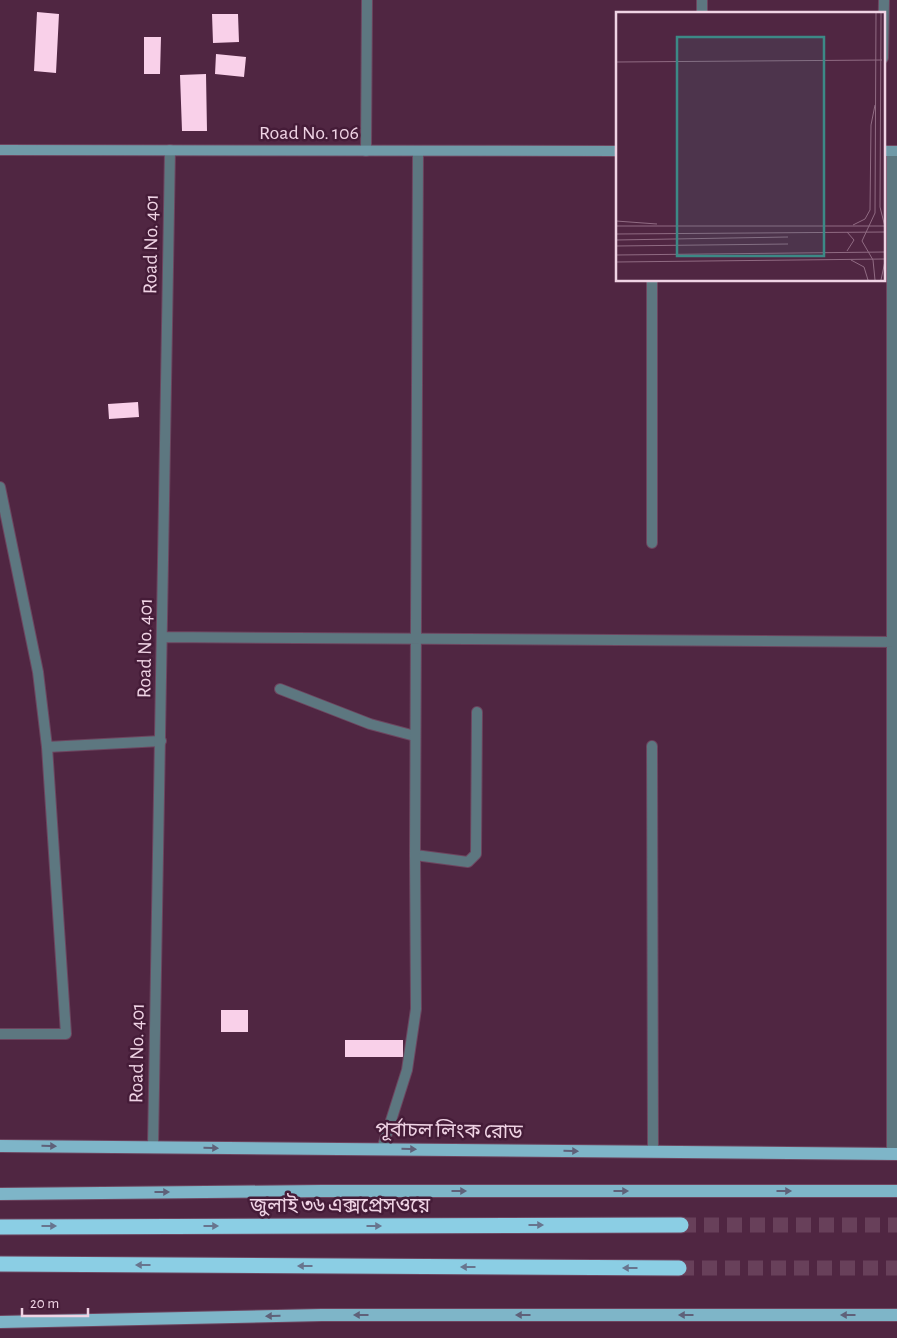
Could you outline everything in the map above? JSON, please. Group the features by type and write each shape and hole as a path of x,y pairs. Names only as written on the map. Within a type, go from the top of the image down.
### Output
{"highway":[{"name":"জুলাই ৩৬ এক্সপ্রেসওয়ে","path":"0,1226 681,1225"},
{"path":"0,1264 679,1268"}],"main road":[{"name":"পূর্বাচল লিংক রোড","path":"0,1146 894,1154"},
{"path":"0,1194 323,1191 897,1191"},
{"path":"0,1322 322,1315 897,1315"}],"street":[{"path":"366,151 367,0"},
{"name":"Road No. 106","path":"0,150 616,151"},
{"name":"Road No. 401","path":"153,1147 170,150"},
{"path":"382,1149 407,1070 416,1009 415,736 418,151"},
{"path":"891,151 894,642 894,1154"},
{"path":"652,281 652,543"},
{"path":"0,487 38,672 47,747 66,1034 0,1034"},
{"path":"162,637 894,642"},
{"path":"280,689 370,724 415,736"},
{"path":"415,855 468,862 476,854 477,712"},
{"path":"47,747 161,741"},
{"path":"652,746 653,1152"}],"building":[{"path":"37,12 59,14 56,73 34,71"},
{"path":"212,14 238,14 239,42 213,43"},
{"path":"144,37 161,37 160,74 144,74"},
{"path":"216,54 246,57 244,77 215,74"},
{"path":"206,74 207,131 182,131 180,75"},
{"path":"138,402 139,417 109,419 108,404"},
{"path":"221,1010 248,1010 248,1032 221,1032"},
{"path":"345,1040 403,1040 403,1057 345,1057"}],"tunnel":[{"path":"681,1225 897,1225"},
{"path":"679,1268 897,1268"}]}
